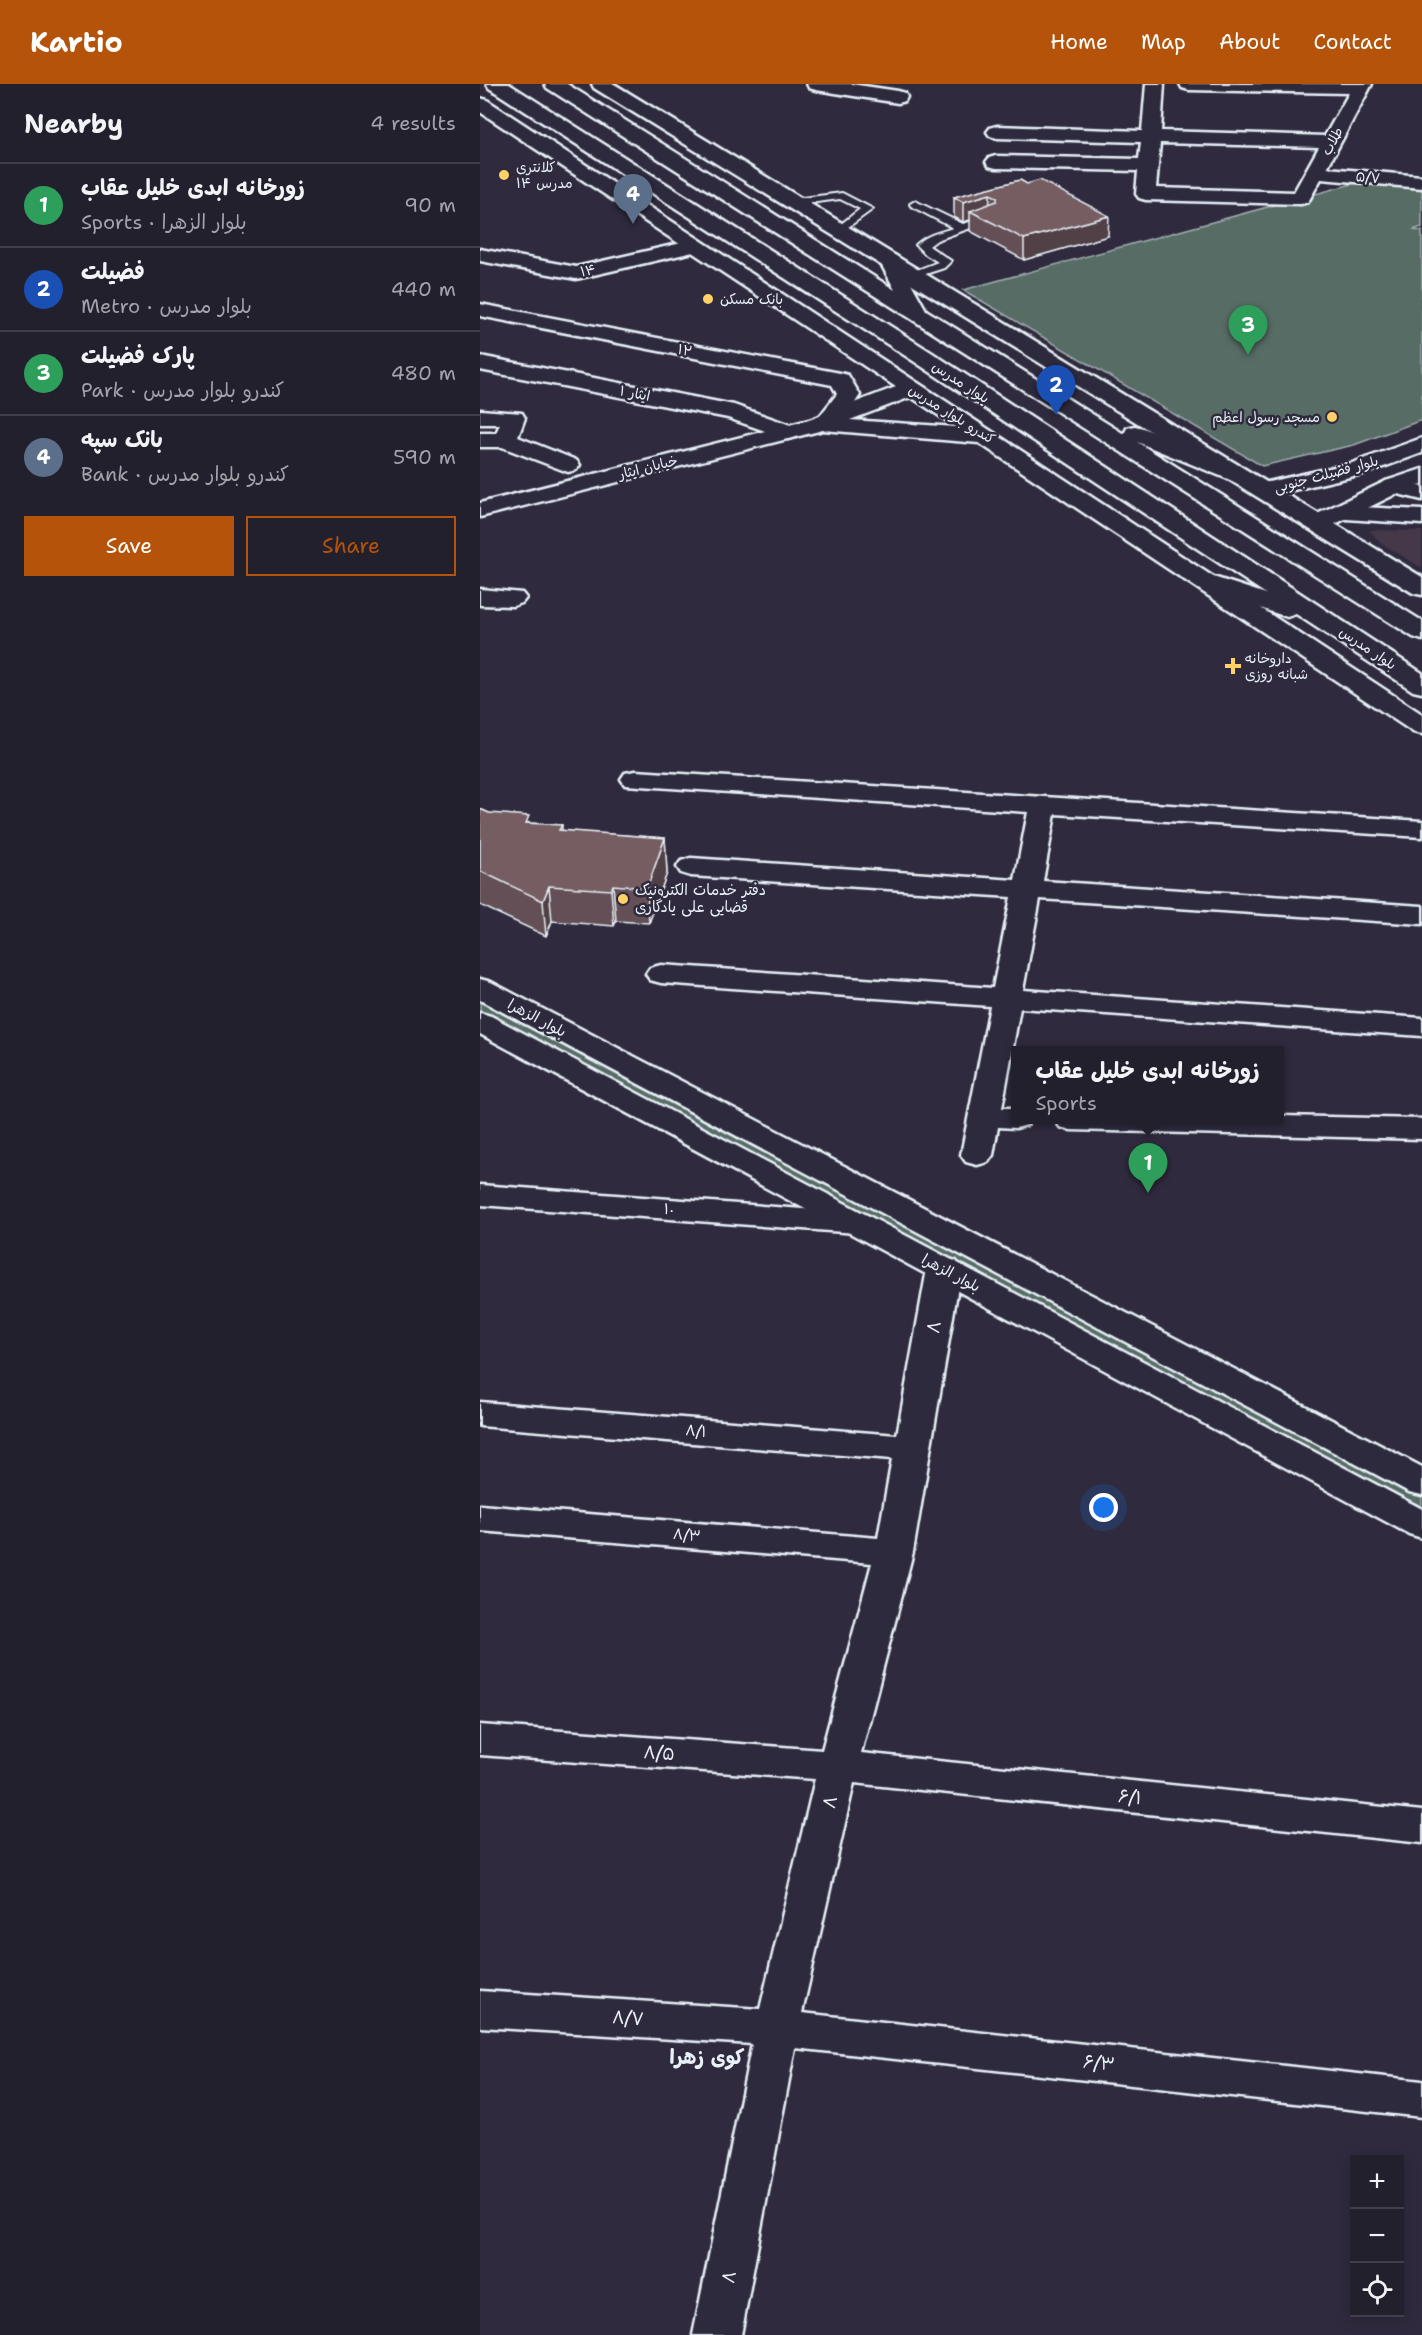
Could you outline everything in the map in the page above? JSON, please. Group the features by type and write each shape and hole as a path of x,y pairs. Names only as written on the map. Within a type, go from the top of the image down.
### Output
{"main road":[{"path":"486,108 496,84"},
{"name":"بلوار مدرس","path":"496,84 906,346 1422,685"},
{"path":"554,84 1422,632"},
{"path":"585,84 613,121"},
{"path":"601,84 1236,474 1263,490 1329,518 1422,588"},
{"path":"816,84 897,97"},
{"path":"996,162 1149,165 1155,84"},
{"path":"1189,84 1362,86"},
{"name":"طلاب","path":"1149,165 1146,194 1300,198 1362,86"},
{"name":"کندرو بلوار مدرس","path":"486,108 869,361 987,436 1422,726"},
{"path":"997,132 1332,142"},
{"name":"۵/۷","path":"1314,173 1422,182"},
{"name":"۱۴","path":"480,255 576,273 695,246"},
{"path":"889,260 918,314"},
{"name":"۱۲","path":"480,310 840,380"},
{"path":"822,423 849,395 840,380 869,361"},
{"name":"ایثار ۱","path":"480,363 734,412 788,432"},
{"path":"822,423 912,389"},
{"path":"1057,401 1236,474"},
{"path":"480,417 514,418 505,440"},
{"path":"822,423 987,436"},
{"name":"خیابان ایثار","path":"480,510 822,423"},
{"path":"480,440 505,440 568,465"},
{"name":"بلوار فضیلت جنوبی","path":"1263,490 1359,468 1422,445"},
{"path":"1359,468 1352,472 1351,478 1357,483 1368,487 1394,486 1422,493"},
{"name":"بلوار فضیلت جنوبی","path":"1329,518 1394,486 1422,476"},
{"path":"1329,518 1422,517"},
{"path":"1204,580 1331,624"},
{"path":"480,597 513,598"},
{"path":"635,779 1422,829"},
{"path":"977,1155 1043,805"},
{"path":"691,867 1422,915"},
{"path":"660,974 1422,1027"},
{"name":"بلوار الزهرا","path":"480,988 1422,1483"},
{"name":"بلوار الزهرا","path":"480,1022 1422,1525"},
{"path":"984,1117 1011,1118"},
{"path":"1246,1124 1422,1129"},
{"name":"۱۰","path":"480,1195 857,1223"},
{"name":"۸","path":"717,2335 777,2028 838,1767 894,1552 944,1269"},
{"name":"۸/۱","path":"480,1414 913,1448"},
{"name":"۸/۳","path":"480,1518 894,1552"},
{"name":"۸/۵","path":"480,1740 838,1767"},
{"name":"۶/۱","path":"838,1767 1422,1827"},
{"name":"۸/۷","path":"480,2009 777,2028"},
{"name":"۶/۳","path":"777,2028 1422,2099"}],"lane":[{"path":"794,202 842,196 868,209 840,230"},
{"path":"915,204 962,228"},
{"path":"913,275 940,266 945,261 929,252 922,244 933,237 990,219"}],"shaded area":[{"path":"1369,530 1422,531 1422,568 1381,543"}],"green space":[{"path":"1363,181 1422,185 1422,227 1413,230 1422,231 1422,420 1354,445 1262,466 963,290"},
{"path":"480,995 1422,1489 1422,1507 480,1013"}],"building":[{"path":"1020,180 1027,184 1040,180 1109,216 1024,239 970,211 997,201 997,197 990,194 963,202 954,197"},
{"path":"480,809 489,813 529,816 526,823 562,825 559,830 665,838 647,888 613,885 611,890 549,886 543,901 480,871"}],"place":[{"name":"کلانتری ۱۴ مدرس","path":"504,175"},
{"name":"بانک سپه","path":"633,224"},
{"name":"بانک مسکن","path":"708,299"},
{"name":"پارک فضیلت","path":"1248,355"},
{"name":"فضیلت","path":"1056,415"},
{"name":"مسجد رسول اعظم","path":"1332,417"},
{"name":"داروخانه شبانه روزی","path":"1233,666"},
{"name":"دفتر خدمات الکترونیک قضایی علی یادگاری","path":"623,899"},
{"name":"زورخانه ابدی خلیل عقاب","path":"1148,1193"}],"district":[{"name":"کوی زهرا","path":"707,2057"}]}
